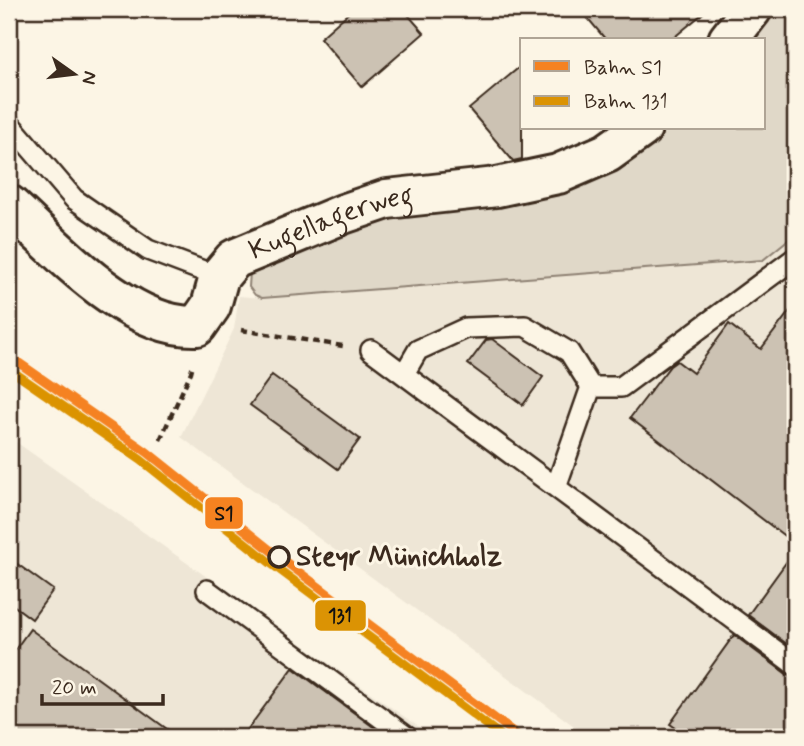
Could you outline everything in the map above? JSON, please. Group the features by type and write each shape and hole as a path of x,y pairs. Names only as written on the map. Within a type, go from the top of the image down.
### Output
{"street":[{"path":"730,38 752,9"},
{"name":"Kugellagerweg","path":"215,328 211,306 219,277 234,259 387,199 497,187 558,174 607,153 639,130"},
{"path":"9,205 101,288 158,321 215,328"}],"lane":[{"path":"9,122 74,200 148,250 219,277"},
{"path":"591,387 621,387 795,258"},
{"path":"404,374 418,349 466,328 525,326 569,352 591,387"},
{"path":"371,350 795,665"},
{"path":"556,487 591,387"},
{"path":"207,590 407,737"}],"path":[{"path":"160,440 191,372 197,339 215,328 371,350"}],"shaded area":[{"path":"777,9 795,9 795,234 763,260 262,298 255,295 249,287 250,272 374,216 602,168 660,130 766,130 766,38 743,38"},
{"path":"795,234 795,737 589,737 181,437 234,329 239,296 262,298 763,260"},
{"path":"9,437 433,737 9,737"}],"building":[{"path":"353,9 403,9 424,33 362,87 320,38"},
{"path":"580,9 708,9 673,38 604,38"},
{"path":"520,67 522,159 513,161 469,109"},
{"path":"795,304 795,544 630,418 670,366 677,361 693,373 729,324 761,349"},
{"path":"492,339 543,377 523,405 468,364 486,340"},
{"path":"272,375 360,439 338,469 250,405"},
{"path":"795,550 795,650 748,615"},
{"path":"9,558 53,590 32,619 9,602"},
{"path":"30,629 178,737 9,737 9,658"},
{"path":"734,635 788,675 795,677 795,737 689,737 670,724"},
{"path":"293,668 387,737 242,737"}],"rail line":[{"name":"S1","path":"9,356 147,452 279,557 520,737"},
{"name":"131","path":"9,369 141,460 273,565 503,737"}],"place":[{"name":"Steyr Münichholz","path":"279,557"}]}
